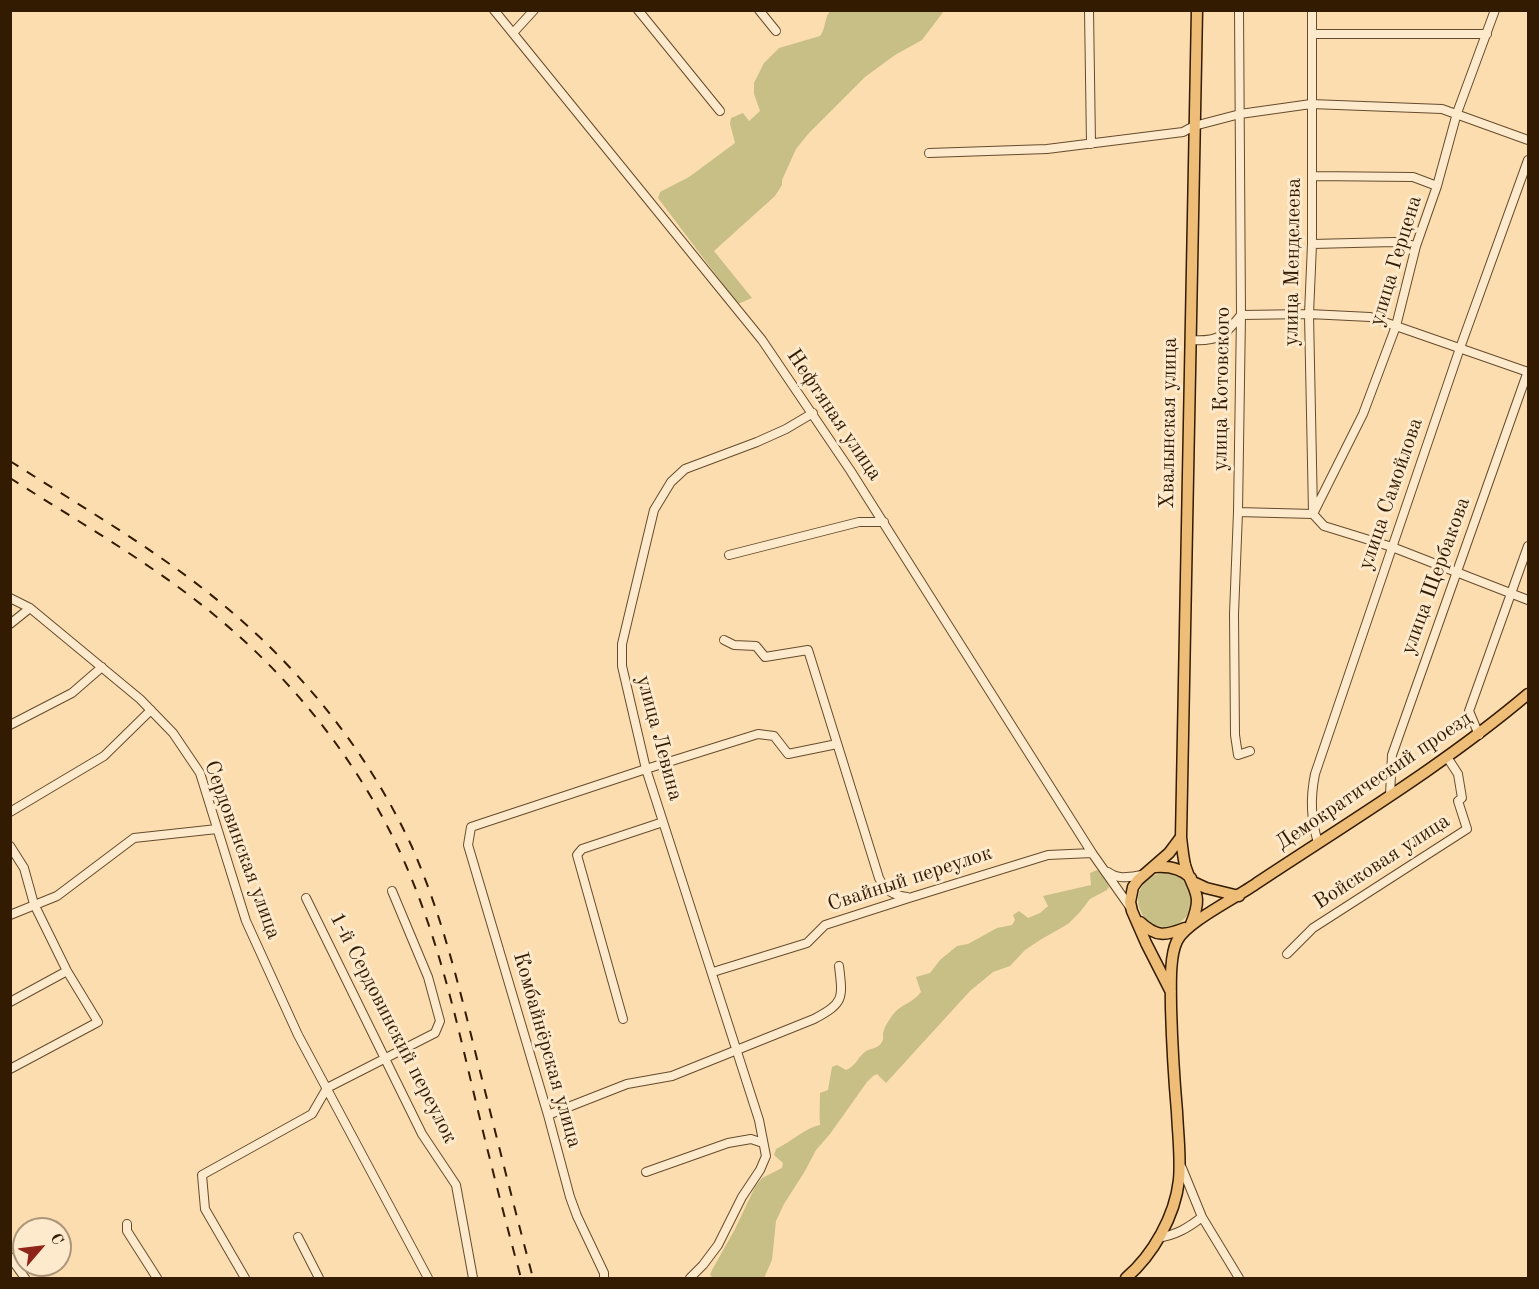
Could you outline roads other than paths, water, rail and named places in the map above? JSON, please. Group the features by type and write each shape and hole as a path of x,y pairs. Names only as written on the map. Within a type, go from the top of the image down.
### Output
{"main road":[{"name":"Хвалынская улица","path":"1192,880 1184,863 1181,837 1197,10"},
{"name":"Демократический проезд","path":"1190,926 1239,896 1447,757 1479,735 1528,694"},
{"path":"1171,992 1134,914 1131,894 1133,887 1144,874 1169,853 1181,837"},
{"path":"1155,867 1166,866 1176,869 1206,888 1239,896"},
{"path":"1126,1278 1139,1267 1158,1238 1179,1182 1171,992 1175,946 1181,933 1190,926 1197,906 1197,896 1192,880"},
{"path":"1134,914 1150,931 1160,934 1172,933 1190,926"}],"street":[{"name":"Нефтяная улица","path":"494,10 762,340 884,522 1092,853 1134,914"},
{"path":"513,33 534,10"},
{"path":"638,10 720,111"},
{"path":"759,10 776,31"},
{"path":"1089,10 1092,144"},
{"name":"улица Котовского","path":"1239,10 1241,315 1234,614 1235,735 1238,755 1250,751"},
{"name":"улица Менделеева","path":"1312,10 1312,244 1309,314 1313,514"},
{"name":"улица Герцена","path":"1313,514 1363,414 1396,326 1416,246 1437,186 1457,113 1495,10"},
{"path":"1312,34 1487,34"},
{"path":"929,153 1047,149 1092,144 1183,132 1194,126 1240,114 1311,104 1442,109 1528,140"},
{"name":"улица Самойлова","path":"1318,843 1313,826 1310,797 1315,774 1460,348 1528,160"},
{"path":"1312,176 1413,177 1437,186"},
{"path":"1312,244 1394,242 1416,246"},
{"path":"1190,340 1213,339 1226,335 1241,315 1370,316 1528,372"},
{"name":"улица Щербакова","path":"1390,795 1392,755 1528,372"},
{"name":"улица Левина","path":"690,1278 703,1266 718,1245 766,1156 759,1120 646,769 622,666 622,644 654,510 671,482 685,469 757,442 813,413"},
{"path":"1238,512 1313,514 1324,526 1392,547 1528,600"},
{"path":"729,555 859,522 884,522"},
{"path":"1479,735 1468,711 1528,546"},
{"name":"Сердовинская улица","path":"10,598 30,608 151,710 172,733 200,773 246,921 298,1035 428,1278"},
{"path":"10,624 30,608"},
{"path":"724,640 734,645 756,646 765,657 808,650 882,885 894,895 909,898"},
{"path":"10,725 72,693 102,668"},
{"path":"10,812 104,756 151,710"},
{"path":"646,769 758,734 774,736 788,754 837,744"},
{"name":"Войсковая улица","path":"1287,954 1313,928 1467,829 1458,801 1462,798 1458,774 1447,757"},
{"name":"Комбайнёрская улица","path":"604,1278 604,1272 570,1197 468,845 471,827 646,769"},
{"path":"623,1019 578,855 582,849 663,822"},
{"path":"10,915 57,896 134,837 217,829"},
{"path":"10,846 24,868 34,904 68,971 98,1022 10,1070"},
{"name":"Свайный переулок","path":"713,972 807,943 825,925 909,898 1048,855 1092,853"},
{"path":"1104,870 1114,877 1128,878 1144,874"},
{"path":"245,1278 205,1209 202,1175 312,1114 327,1088 435,1033 440,1021 428,977 392,891"},
{"name":"1-й Сердовинский переулок","path":"306,898 422,1134 456,1185 473,1278"},
{"path":"548,1115 627,1084 672,1076 834,1009 843,992 839,966"},
{"path":"10,1002 68,971"},
{"path":"646,1172 728,1143 751,1139 764,1143"},
{"path":"1179,1161 1202,1217 1239,1278"},
{"path":"1158,1238 1173,1235 1202,1217"},
{"path":"127,1224 127,1231 157,1278"},
{"path":"298,1237 319,1278"},
{"path":"10,1257 25,1278"}],"railway":[{"path":"10,461 158,556 214,597 267,644 292,670 338,724 359,754 396,815 412,847 440,922 462,999 533,1278"},
{"path":"10,478 180,588 232,630 306,705 328,732 367,790 400,852 424,910 451,999 521,1278"}]}
